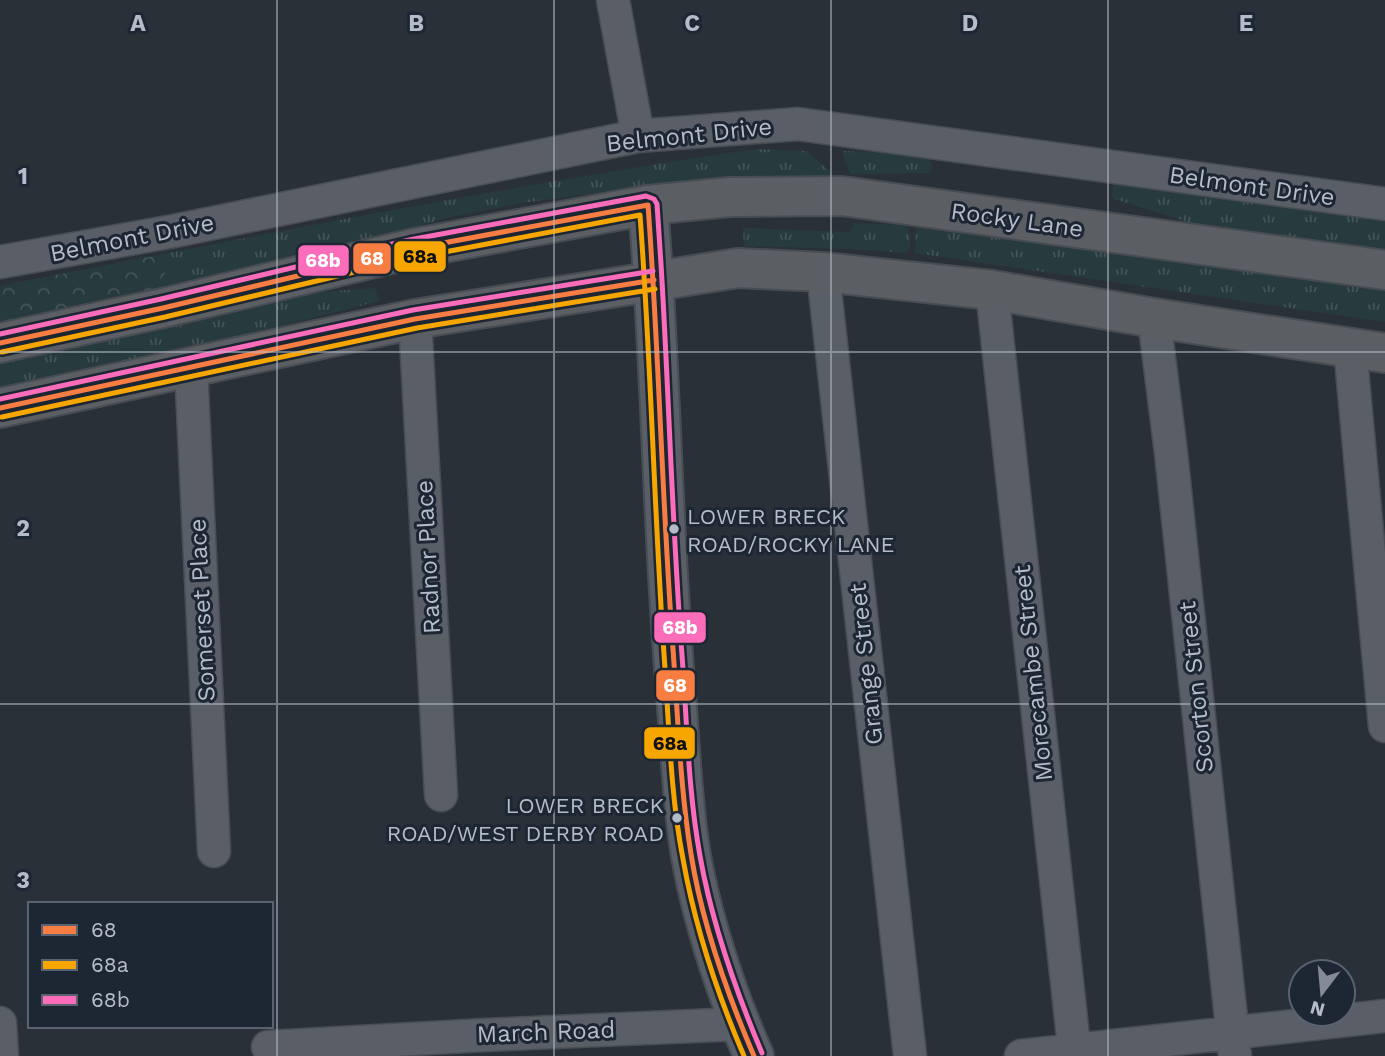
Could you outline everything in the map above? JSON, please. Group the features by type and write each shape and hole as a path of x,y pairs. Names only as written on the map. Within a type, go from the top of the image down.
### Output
{"highway":[{"name":"Rocky Lane","path":"0,343 411,250 648,205 730,197 842,197 1385,270"},
{"path":"0,408 415,319 738,268 823,272 992,290 1368,351"}],"street":[{"path":"613,0 638,136"},
{"name":"Belmont Drive","path":"0,262 174,231 638,136 798,124 1385,204"},
{"path":"648,205 669,604 687,831 705,914 747,1040"},
{"name":"Grange Street","path":"823,272 910,1056"},
{"name":"Morecambe Street","path":"992,290 1074,1053"},
{"name":"Scorton Street","path":"1154,318 1171,453 1234,1044"},
{"name":"Radnor Place","path":"415,319 441,795"},
{"path":"1368,351 1385,726"},
{"name":"Somerset Place","path":"191,368 214,851"},
{"path":"1021,1056 1234,1044 1385,1016"},
{"path":"0,1023 2,1056"},
{"name":"March Road","path":"267,1043 488,1045 747,1040"}],"green space":[{"path":"755,149 806,151 841,181 716,179 522,203 455,216 153,295 0,286 471,196"},
{"path":"842,151 921,154 929,157 932,166 929,173 850,174"},
{"path":"1114,182 1385,220 1385,251 1201,226 1111,198"},
{"path":"854,223 905,225 910,235 909,250 907,253 744,246 743,228 850,232"},
{"path":"916,225 1385,287 1385,322 915,253"},
{"path":"164,254 166,292 0,327 0,286"},
{"path":"375,288 379,301 225,340 0,389 0,362 308,293"}],"transit line":[{"name":"68b","path":"0,334 409,240 646,196 654,199 657,204 661,264 688,756 696,831 718,931 762,1053"},
{"name":"68","path":"0,343 163,308 411,249 648,205 669,594 687,829 708,932 754,1056"},
{"name":"68a","path":"2,352 165,317 413,258 640,215 675,808 700,935 744,1056"},
{"name":"68b","path":"0,399 413,310 653,271"},
{"name":"68","path":"0,408 415,319 654,280"},
{"name":"68a","path":"2,417 417,328 655,289"}],"place":[{"name":"LOWER BRECK ROAD/ROCKY LANE","path":"674,529"},
{"name":"LOWER BRECK ROAD/WEST DERBY ROAD","path":"677,818"}]}
